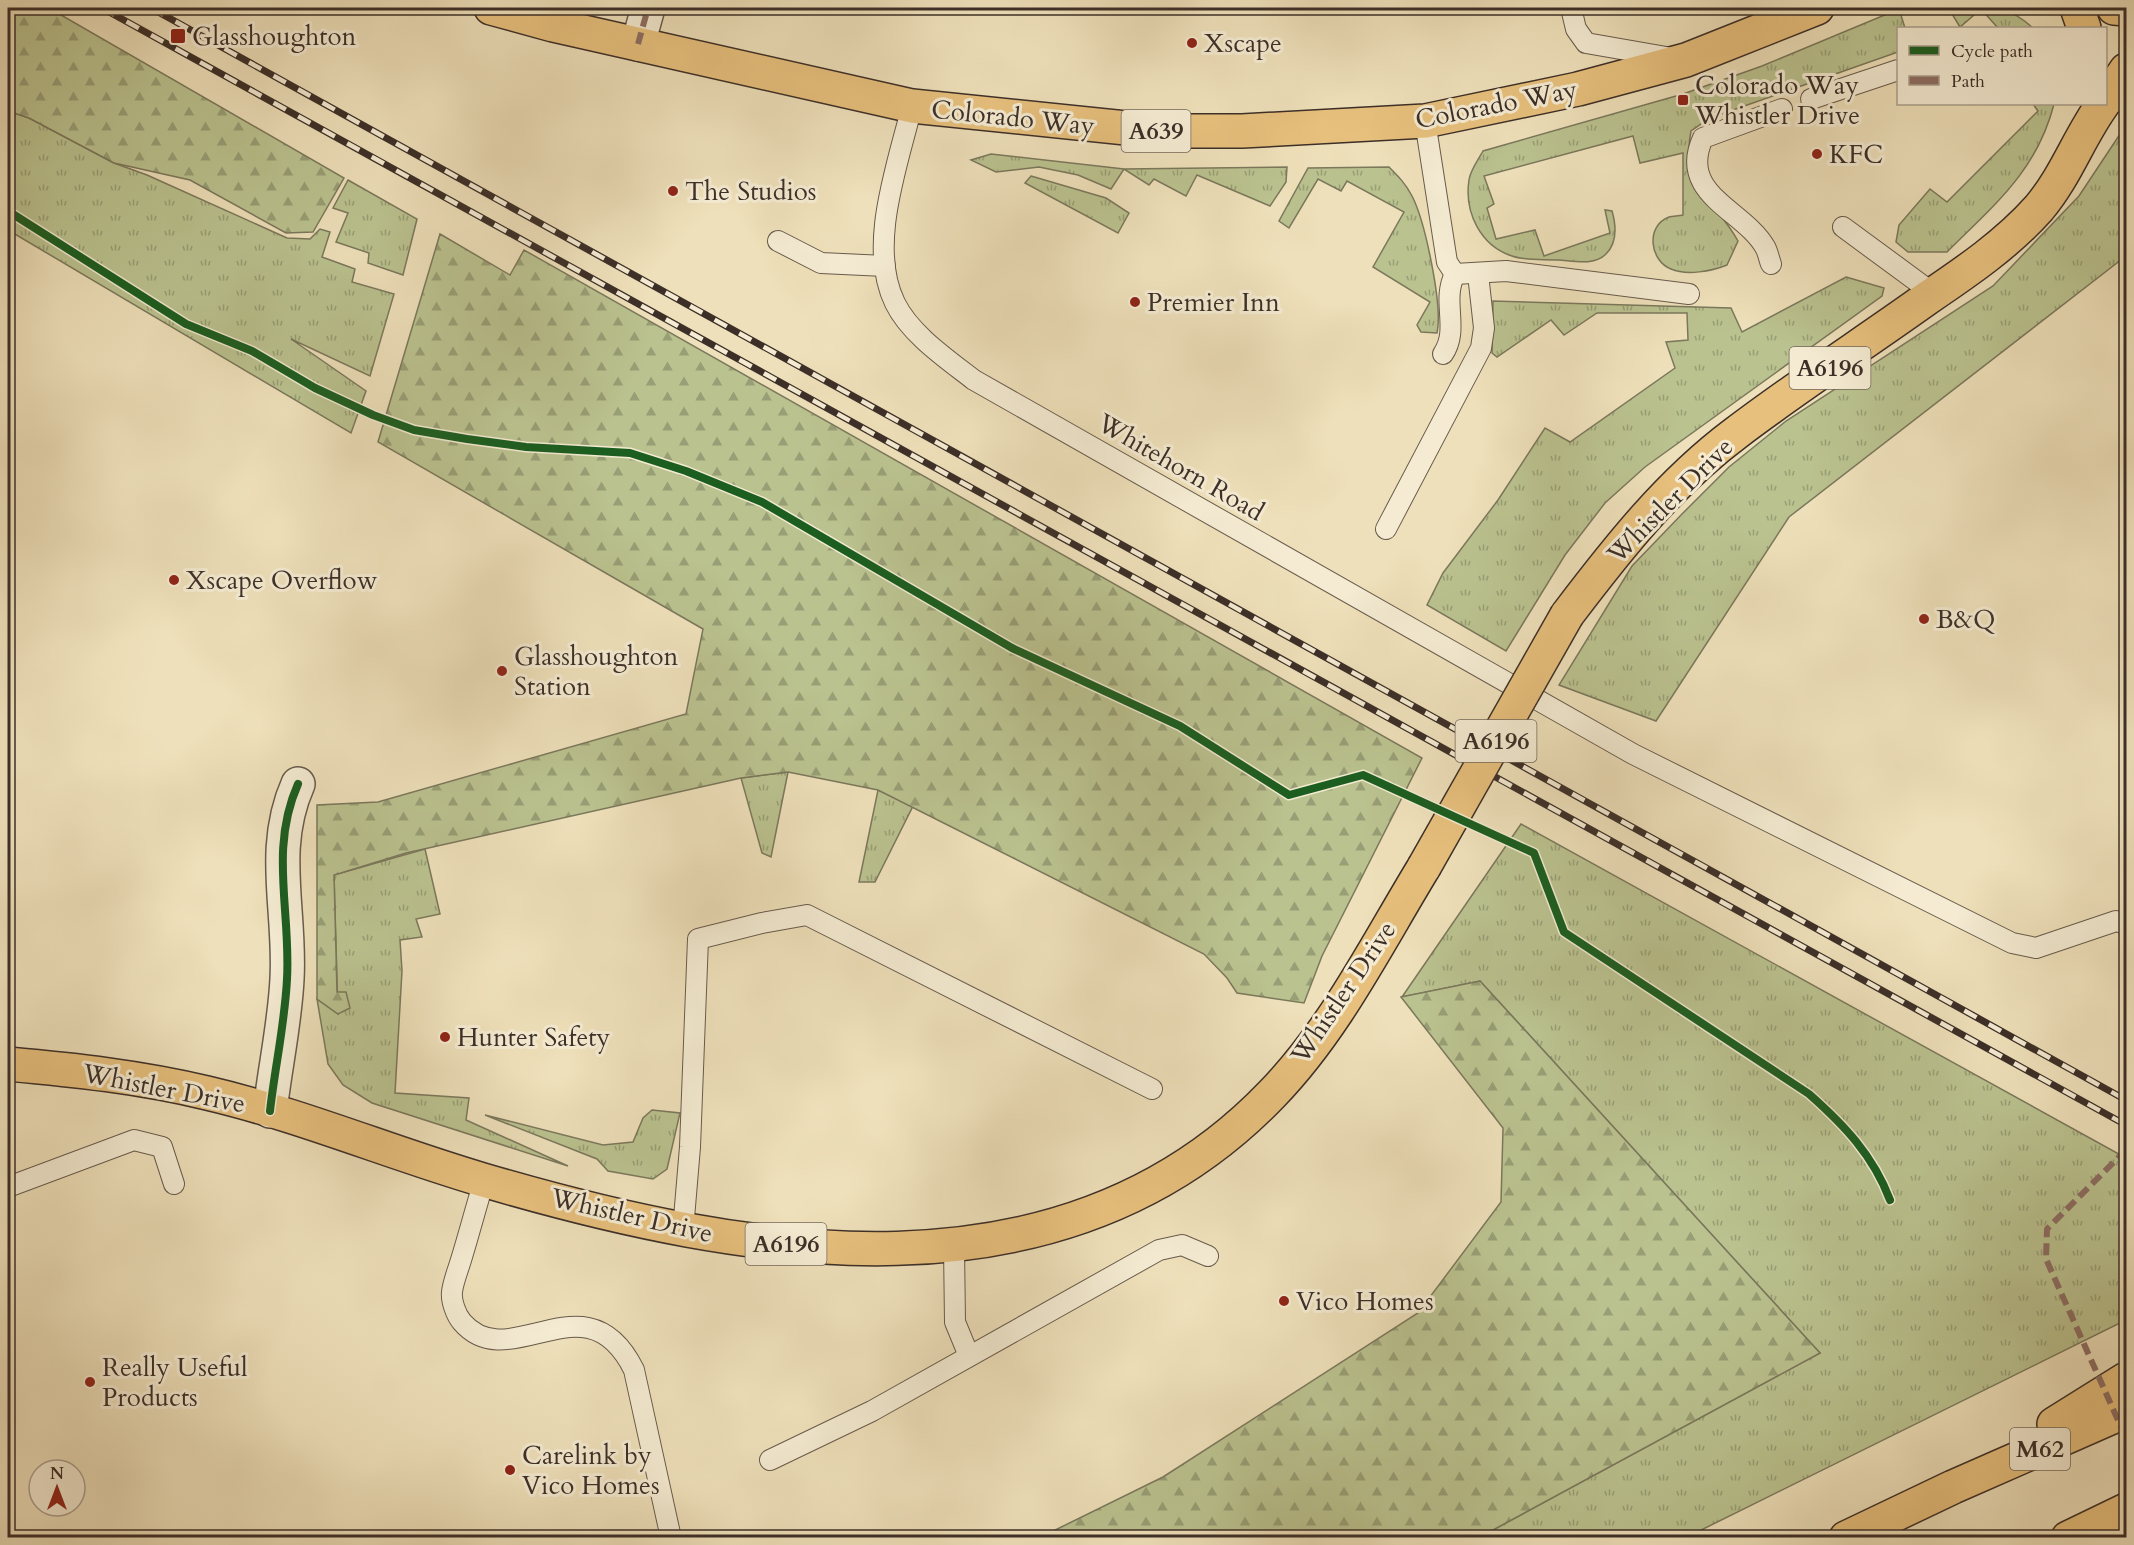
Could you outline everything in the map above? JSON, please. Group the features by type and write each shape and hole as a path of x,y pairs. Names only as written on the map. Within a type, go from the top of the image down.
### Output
{"main road":[{"name":"Colorado Way","path":"491,8 638,45 912,106 1155,131 1242,131 1425,121 1578,89 1686,60 1817,8"},
{"path":"2077,8 2084,27"},
{"path":"2115,8 2127,9"},
{"name":"Whistler Drive","path":"2107,95 2127,70"},
{"name":"Whistler Drive","path":"8,1064 119,1076 207,1092 484,1181 683,1230 770,1243 859,1250 954,1247 1024,1235 1104,1210 1170,1177 1228,1133 1272,1094 1326,1028 1424,867 1567,615 1620,544 1671,491 1735,434 1986,258 2039,207 2074,158 2097,107"},
{"path":"1953,1486 2127,1379"},
{"name":"M62","path":"1846,1538 1953,1486 2127,1411"},
{"path":"2068,1538 2127,1510"}],"street":[{"path":"638,45 648,8"},
{"path":"270,1111 288,979 282,838 290,802 298,784"}],"lane":[{"path":"1571,8 1576,29 1586,43 1686,60"},
{"path":"1811,99 1897,71"},
{"name":"Whitehorn Road","path":"912,106 885,216 885,266 896,304 926,342 974,380 1633,754 2012,943 2036,948 2116,921 2127,924"},
{"path":"1771,264 1764,245 1704,186 1696,158 1703,138 1782,109"},
{"path":"1425,121 1448,262 1455,274"},
{"path":"1843,227 1934,294"},
{"path":"778,241 821,263 885,266"},
{"path":"1455,274 1506,271 1689,294"},
{"path":"1443,354 1451,342 1449,286 1455,274"},
{"path":"1386,528 1481,348 1484,328 1478,274"},
{"path":"683,1230 690,1147 698,939 762,922 807,915 1152,1089"},
{"path":"8,1187 134,1140 162,1147 174,1184"},
{"path":"484,1181 452,1292 459,1319 477,1334 488,1339 512,1339 568,1325 591,1329 614,1341 626,1355 634,1370 671,1538"},
{"path":"770,1460 872,1411 1159,1250 1182,1245 1208,1256"},
{"path":"954,1247 955,1322 969,1356"}],"green space":[{"path":"8,8 49,8 344,178 313,232 286,233 190,180 114,163 29,118 8,111"},
{"path":"1954,8 1997,8 2014,14 2032,27 1997,27 1981,9 1960,27 1952,14"},
{"path":"1899,9 1905,27 1897,27 1897,52 1710,118 1691,131 1689,149 1695,179 1738,241 1727,265 1707,271 1684,272 1671,269 1658,259 1653,243 1656,228 1661,221 1669,217 1683,215 1683,153 1640,163 1633,136 1484,176 1494,204 1487,208 1496,239 1535,230 1544,256 1610,233 1605,210 1612,211 1615,228 1613,244 1601,258 1584,262 1517,258 1492,245 1477,227 1472,216 1468,192 1473,169 1483,151 1683,94 1762,66"},
{"path":"2034,105 2054,105 2037,149 2025,168 2012,186 1947,252 1908,252 1896,242 1899,225 1930,189 1947,202 2038,111"},
{"path":"8,111 29,118 114,163 147,175 287,238 310,239 320,229 330,232 322,257 355,269 352,282 394,294 370,376 291,339 366,391 351,433 8,230"},
{"path":"2126,125 2126,256 1789,517 1656,721 1559,685 1632,566 1729,467 1786,421 1993,286 2079,196"},
{"path":"991,154 1124,169 1111,189 1078,175 1039,167 996,172 971,160"},
{"path":"1287,167 1286,182 1270,206 1197,175 1186,196 1154,179 1149,185 1124,169"},
{"path":"1389,167 1410,192 1422,224 1435,284 1437,333 1421,332 1417,325 1430,302 1373,267 1404,212 1347,181 1341,191 1318,179 1289,228 1279,221 1308,168"},
{"path":"1031,176 1106,198 1129,213 1118,233 1025,183"},
{"path":"348,180 417,219 403,275 368,263 369,253 336,242 348,213 333,208"},
{"path":"440,234 510,275 524,250 1422,758 1322,956 1304,1003 1237,993 1227,978 1204,954 878,790 788,772 741,778 406,853 334,875 337,992 346,992 350,1008 338,1014 317,999 317,805 378,802 686,714 703,629 378,442"},
{"path":"1846,277 1884,288 1882,296 1645,467 1605,503 1565,555 1506,651 1427,605 1443,573 1498,500 1545,428 1570,442 1675,368 1666,342 1688,340 1687,313 1597,313 1564,335 1551,320 1497,357 1492,353 1493,301 1731,308 1742,332"},
{"path":"788,772 771,857 762,853 741,778"},
{"path":"878,790 913,806 875,882 859,882"},
{"path":"1521,824 2126,1158 2126,1320 1687,1537 1480,1537 1820,1353 1480,981 1402,997"},
{"path":"425,849 440,914 416,919 422,937 400,940 402,971 395,1093 469,1098 466,1120 568,1166 372,1103 343,1085 328,1064 317,999 338,1014 334,875"},
{"path":"1480,981 1820,1353 1480,1537 1041,1537 1163,1477 1418,1313 1501,1202 1503,1128 1401,997"},
{"path":"652,1110 680,1113 667,1169 653,1179 608,1171 597,1159 485,1115 603,1145 633,1142 643,1118"}],"railway":[{"path":"102,8 2126,1125"},
{"path":"151,8 2126,1100"}],"marked path":[{"path":"638,44 648,8"},
{"path":"2126,1150 2047,1229 2046,1259 2126,1438"}],"cycle path":[{"path":"8,211 186,324 252,351 315,388 373,415 414,430 467,439 526,447 630,453 686,471 762,502 1012,648 1180,726 1289,795 1363,775 1534,853 1564,932 1809,1094 1834,1117 1866,1155 1890,1200"},
{"path":"270,1111 287,979 283,880 285,832 289,808 298,784"}],"place":[{"name":"Glasshoughton","path":"178,36"},
{"name":"Xscape","path":"1192,43"},
{"name":"Colorado Way Whistler Drive","path":"1683,100"},
{"name":"KFC","path":"1817,154"},
{"name":"The Studios","path":"673,191"},
{"name":"Premier Inn","path":"1135,302"},
{"name":"Xscape Overflow","path":"174,580"},
{"name":"B&Q","path":"1924,619"},
{"name":"Glasshoughton Station","path":"502,671"},
{"name":"Hunter Safety","path":"445,1037"},
{"name":"Vico Homes","path":"1284,1301"},
{"name":"Really Useful Products","path":"90,1382"},
{"name":"Carelink by Vico Homes","path":"510,1470"}]}
